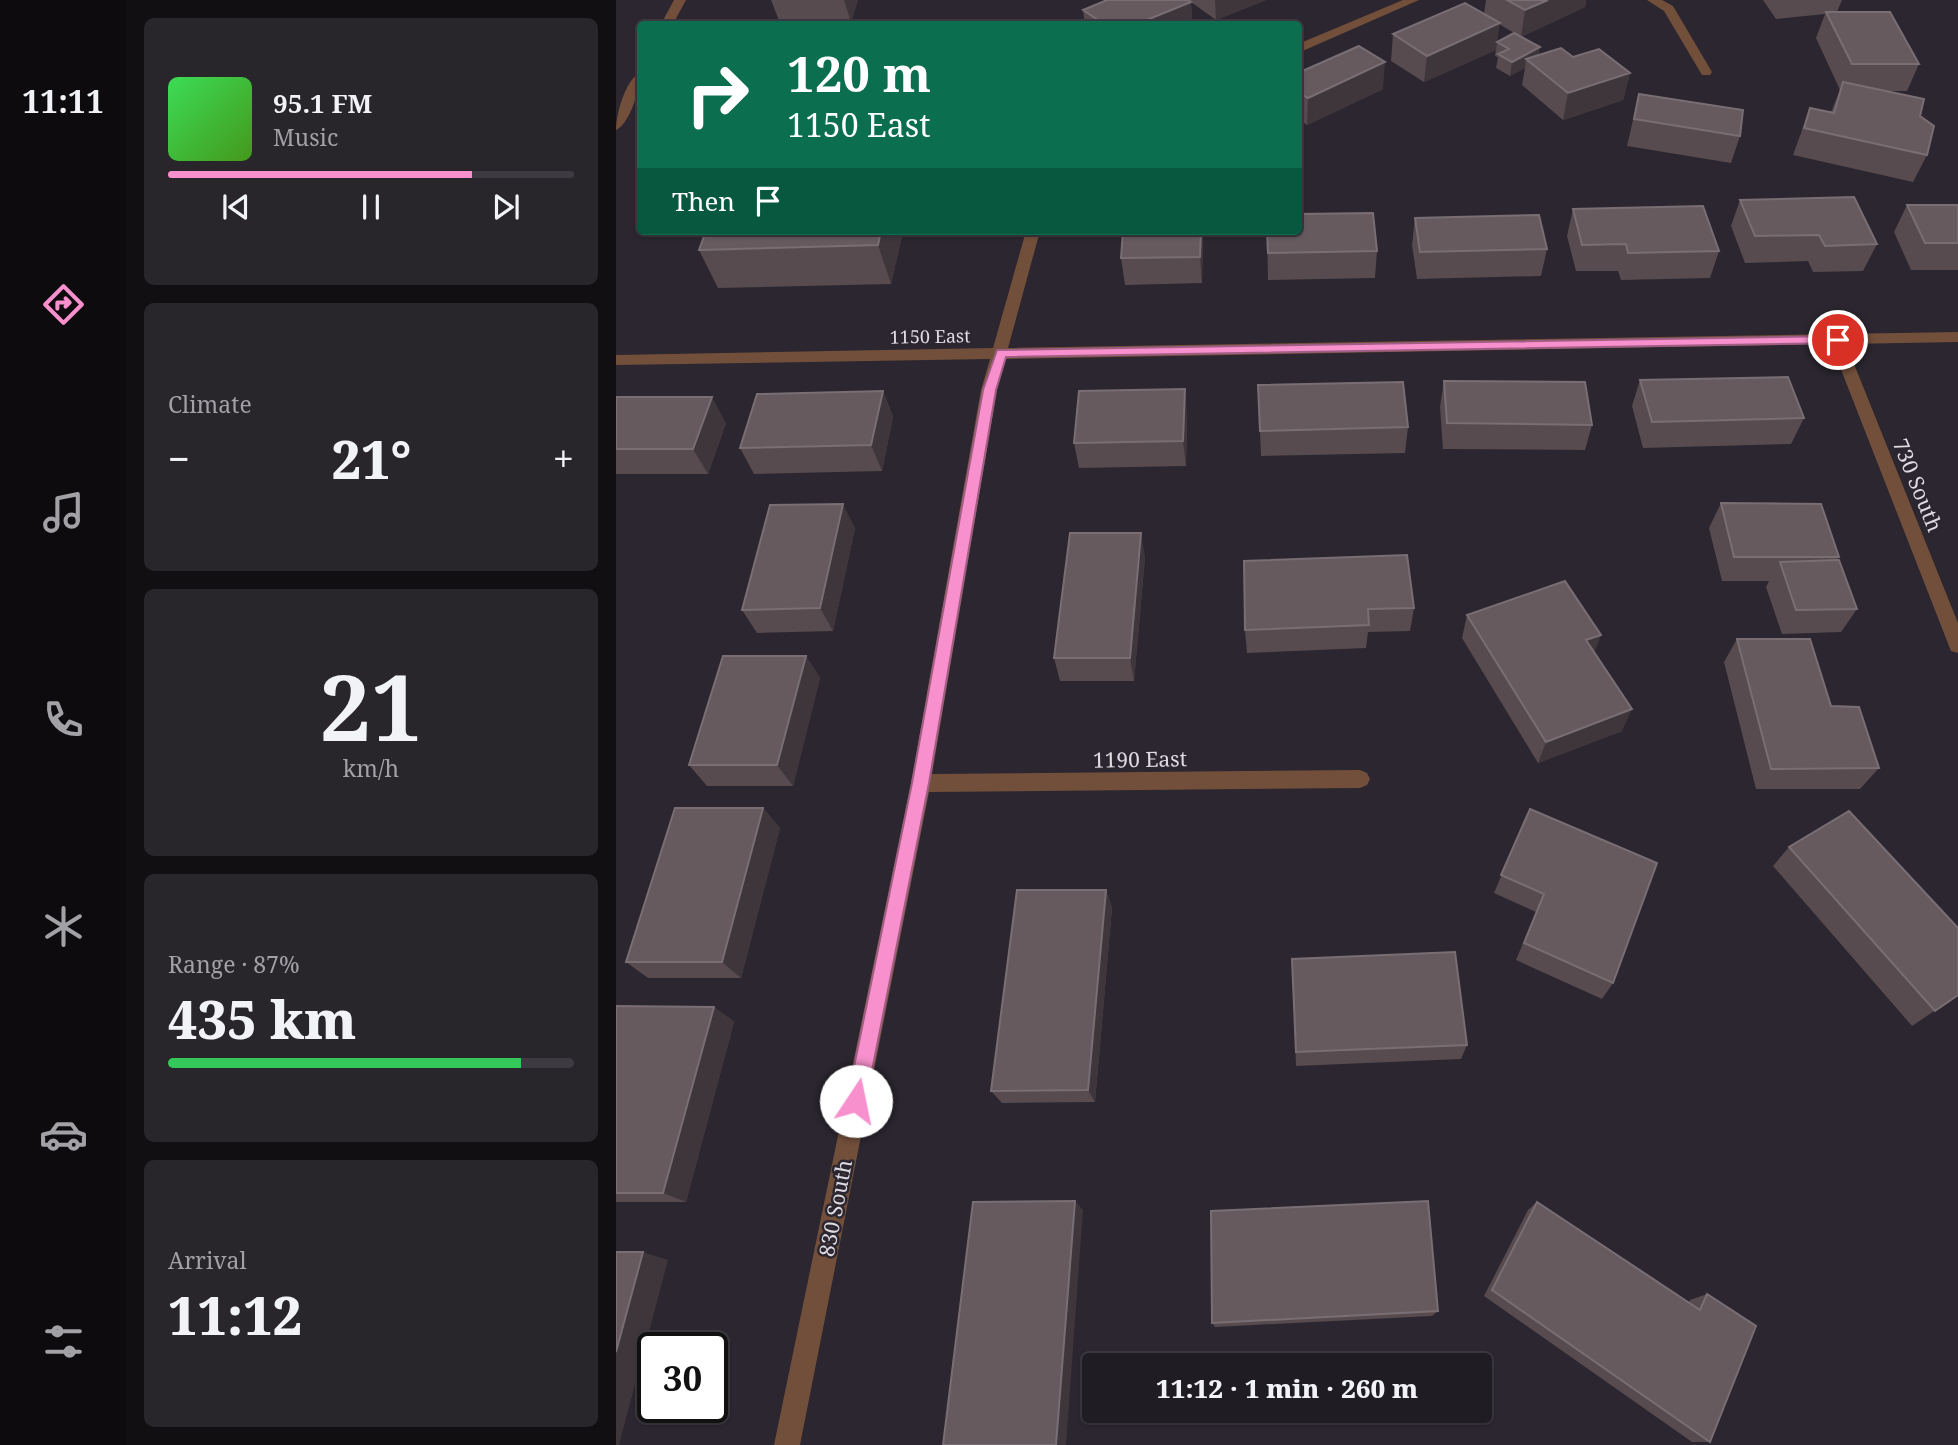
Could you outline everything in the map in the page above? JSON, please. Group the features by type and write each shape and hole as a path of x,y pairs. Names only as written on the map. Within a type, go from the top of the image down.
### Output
{"street":[{"path":"669,21 680,0"},
{"path":"1302,47 1413,0"},
{"path":"1653,0 1669,9 1706,72"},
{"path":"616,126 637,83"},
{"name":"830 South","path":"787,1445 921,783 989,390 1032,235"},
{"name":"1150 East","path":"616,360 1958,337"},
{"name":"730 South","path":"1838,340 1958,646"},
{"name":"1190 East","path":"921,783 1360,779"}],"building":[{"path":"1107,0 1191,2 1144,21 1100,21 1083,10"},
{"path":"1507,0 1548,0 1525,10"},
{"path":"1465,3 1500,23 1427,56 1393,34"},
{"path":"1826,12 1890,12 1919,64 1852,64"},
{"path":"1514,33 1540,47 1512,62 1498,54 1509,49 1497,42"},
{"path":"1359,46 1385,62 1308,98 1302,94 1302,71"},
{"path":"1561,48 1573,57 1599,49 1630,73 1568,93 1526,59"},
{"path":"1843,82 1924,99 1920,116 1934,126 1927,155 1804,128 1810,108 1834,113"},
{"path":"1639,94 1743,110 1740,136 1634,119"},
{"path":"1854,197 1877,244 1825,246 1819,235 1755,236 1740,200"},
{"path":"1907,205 1958,205 1958,243 1925,243"},
{"path":"1703,206 1719,251 1628,253 1626,244 1582,245 1573,209"},
{"path":"1373,213 1377,251 1268,253 1267,235 1302,235 1302,214"},
{"path":"1539,215 1547,249 1420,252 1415,218"},
{"path":"705,235 880,235 878,245 699,250"},
{"path":"1123,235 1201,235 1200,257 1121,258"},
{"path":"1788,377 1804,418 1652,422 1640,380"},
{"path":"1444,381 1585,382 1592,425 1447,423"},
{"path":"1403,382 1408,427 1260,431 1258,385"},
{"path":"1185,389 1183,441 1074,443 1079,391"},
{"path":"883,391 871,445 740,448 757,394"},
{"path":"616,397 712,397 693,449 616,449"},
{"path":"1721,503 1821,504 1839,557 1734,557"},
{"path":"843,504 820,608 742,610 770,505"},
{"path":"1070,533 1141,533 1130,658 1054,658"},
{"path":"1407,555 1414,608 1368,609 1369,625 1245,630 1244,561"},
{"path":"1839,560 1857,609 1796,610 1780,562"},
{"path":"1565,581 1601,635 1586,640 1632,709 1546,742 1467,615"},
{"path":"1737,639 1810,639 1831,706 1859,707 1879,768 1771,769"},
{"path":"723,656 806,656 777,765 689,765"},
{"path":"675,808 763,808 722,962 626,962"},
{"path":"1530,809 1657,863 1613,983 1524,943 1544,894 1501,875"},
{"path":"1849,811 1958,928 1958,995 1935,1011 1789,847"},
{"path":"1017,890 1106,890 1088,1090 991,1091"},
{"path":"1455,952 1467,1045 1296,1052 1292,959"},
{"path":"616,1006 714,1007 663,1193 616,1193"},
{"path":"1075,1201 1056,1445 943,1445 973,1202"},
{"path":"1428,1201 1438,1311 1212,1323 1211,1211"},
{"path":"1537,1202 1700,1310 1707,1294 1756,1326 1710,1442 1492,1290"},
{"path":"616,1252 643,1252 616,1352"}],"route":[{"path":"856,1101 921,783 989,390 1001,353 1838,340"}]}
